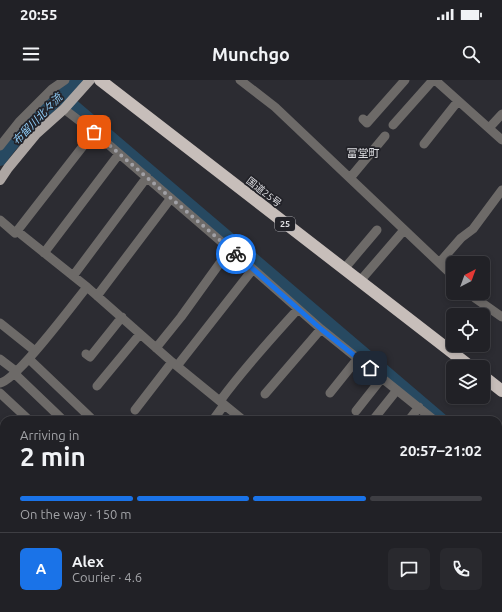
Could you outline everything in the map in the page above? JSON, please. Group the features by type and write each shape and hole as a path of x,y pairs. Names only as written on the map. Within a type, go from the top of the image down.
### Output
{"highway":[{"name":"国道25号","path":"100,80 462,360"},
{"path":"490,382 502,391"}],"main road":[{"path":"0,180 36,134 68,105 90,80"}],"street":[{"path":"0,146 19,122 52,89 65,80"},
{"path":"240,80 275,107 446,268"},
{"path":"363,119 367,123 405,80"},
{"path":"393,125 434,80 502,140"},
{"path":"424,144 458,101"},
{"path":"68,105 94,132 254,269 321,329 429,416"},
{"path":"489,128 502,114"},
{"path":"17,231 94,132"},
{"path":"350,178 385,136"},
{"path":"44,253 119,154"},
{"path":"73,276 147,178"},
{"path":"440,262 461,238 473,229 501,195"},
{"path":"97,296 171,198"},
{"path":"0,220 15,233 17,231 87,287 174,364 238,416"},
{"path":"344,269 377,230"},
{"path":"360,281 404,230"},
{"path":"156,348 230,249"},
{"path":"135,410 254,269"},
{"path":"0,383 5,382 16,373 29,359 87,287"},
{"path":"478,300 502,317"},
{"path":"215,416 238,376 298,309"},
{"path":"86,354 90,358 122,317"},
{"path":"0,323 35,351"},
{"path":"266,394 321,329"},
{"path":"97,386 140,334"},
{"path":"330,393 358,358"},
{"path":"0,359 59,416"},
{"path":"29,359 89,416"},
{"path":"356,411 382,378"},
{"path":"376,416 397,390"},
{"path":"0,392 25,416"},
{"path":"412,416 419,407"}],"waterway":[{"name":"布留川北々流","path":"0,159 17,137 76,80"},
{"path":"61,96 436,416"}],"way so far":[{"path":"94,132 236,254"}],"district":[{"name":"富堂町","path":"363,153"}],"route":[{"path":"236,254 321,329 370,368"}]}
